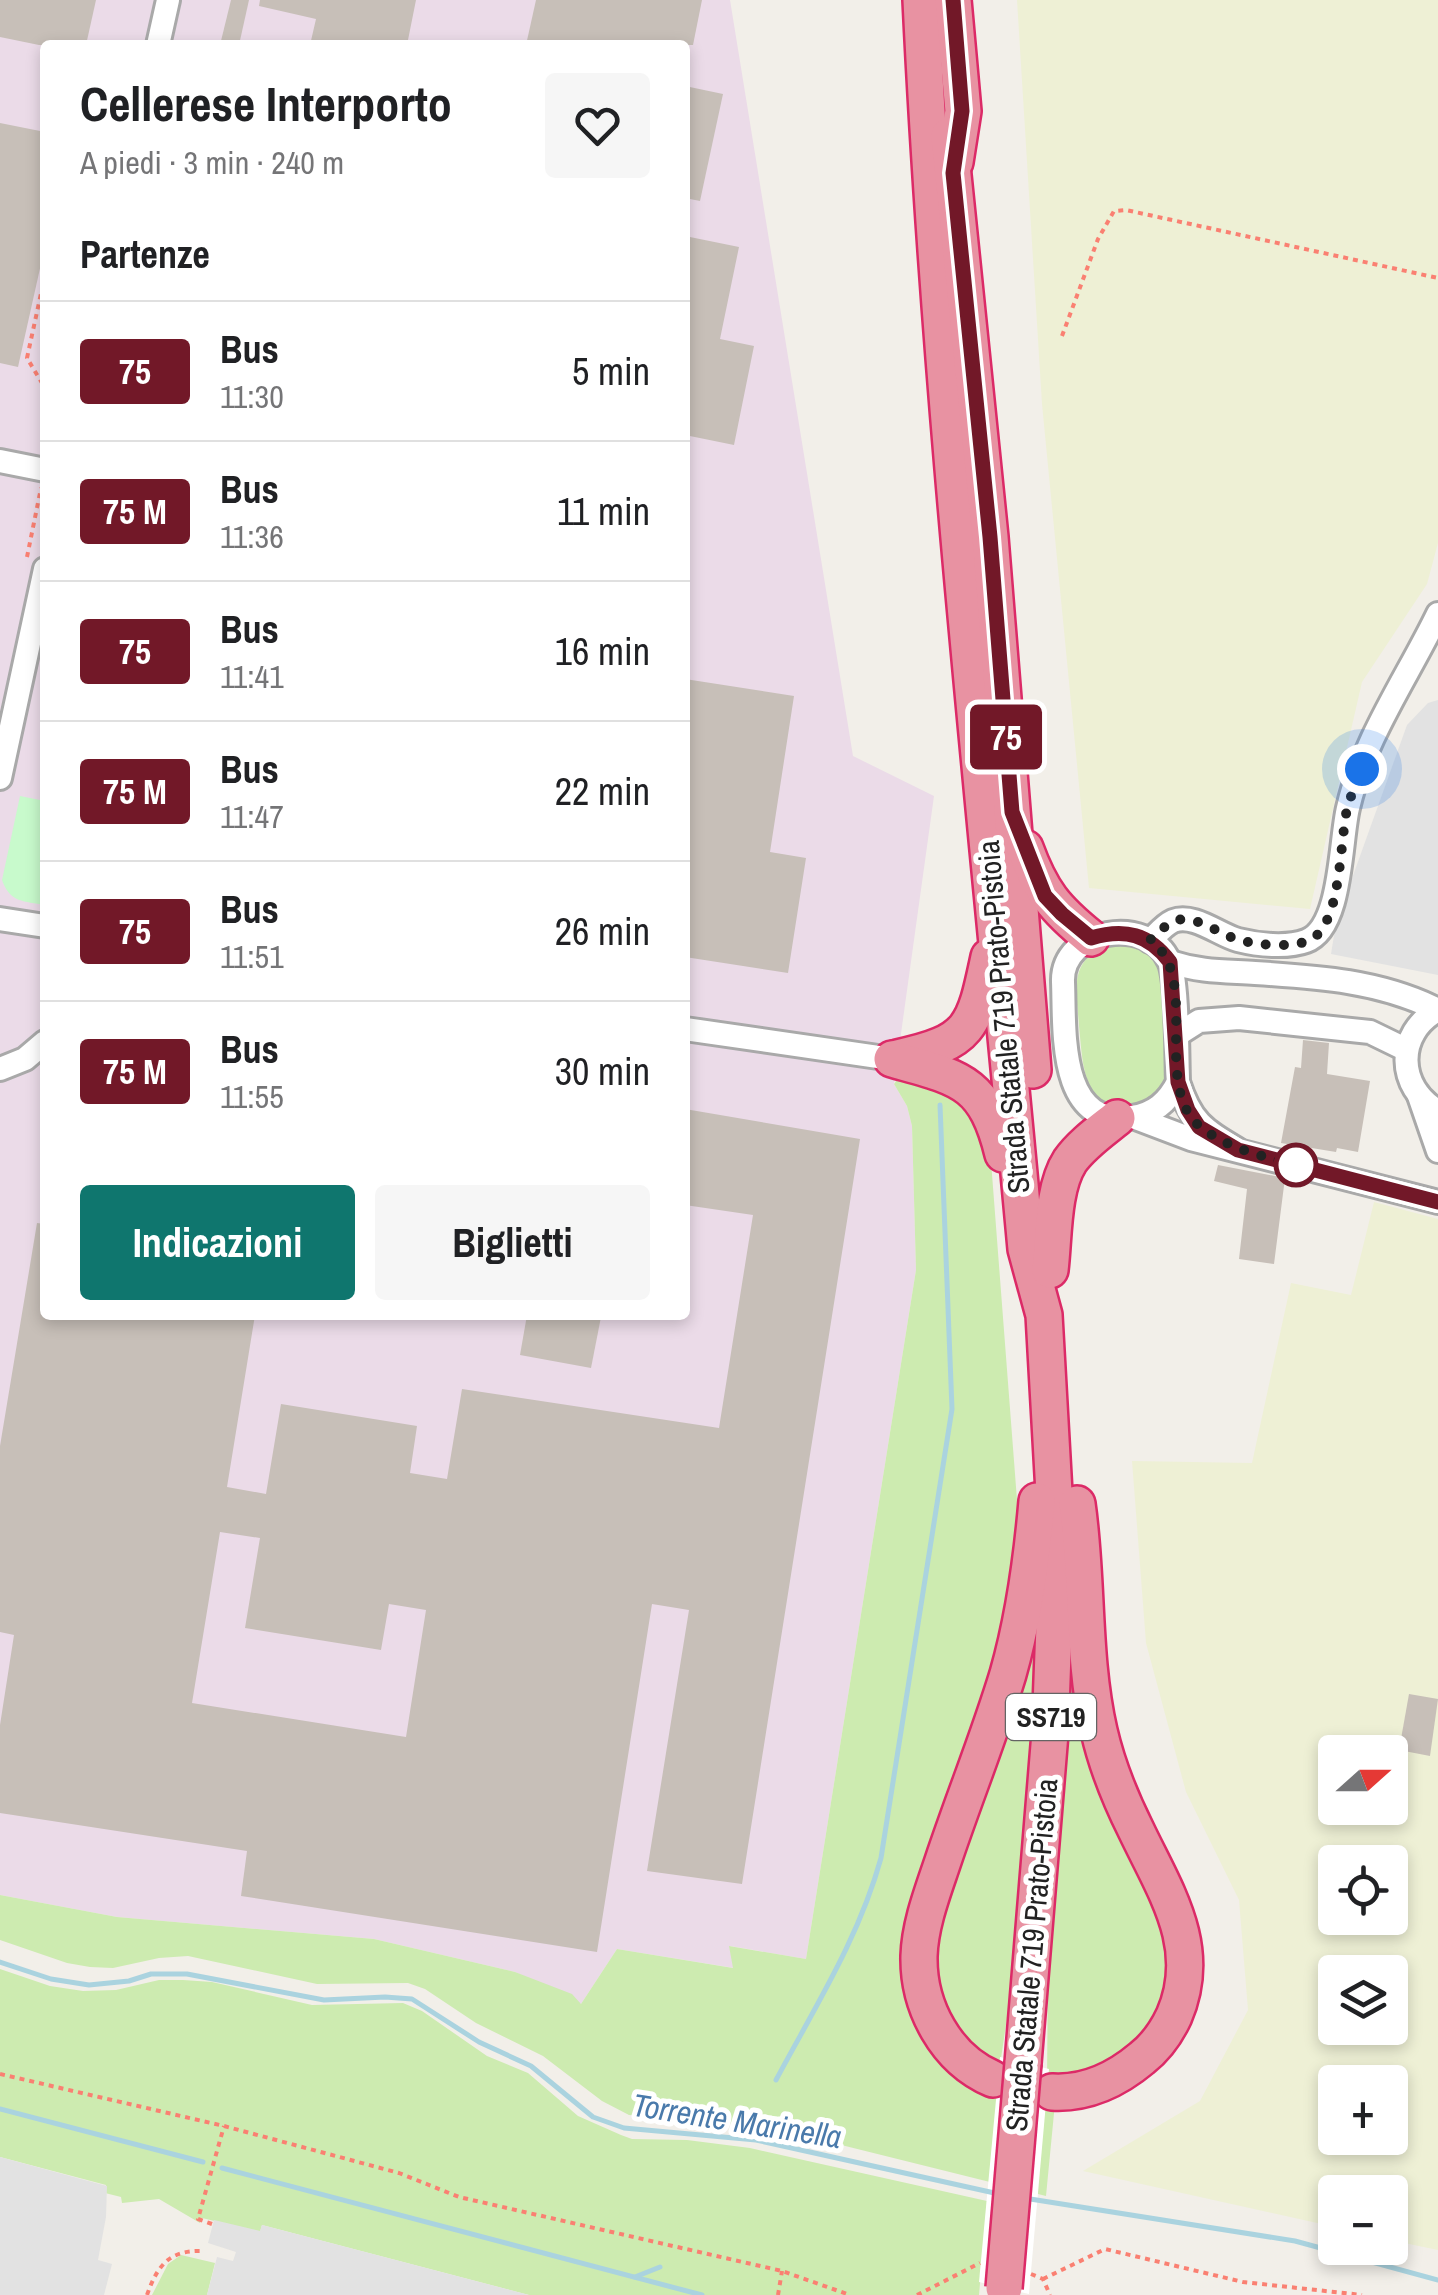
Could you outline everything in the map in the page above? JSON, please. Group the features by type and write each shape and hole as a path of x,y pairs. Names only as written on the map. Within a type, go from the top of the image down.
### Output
{"highway":[{"path":"898,0 910,133 941,180"},
{"name":"Strada Statale 719 Prato-Pistoia","path":"921,0 941,180 988,518 1012,812 1038,1260"},
{"name":"Strada Statale 719 Prato-Pistoia","path":"932,0 941,180 996,922 1044,1315 1057,1546 1054,1647 1008,2071 1003,2293"},
{"path":"941,180 962,111 953,0"},
{"path":"1012,812 1045,896 1091,938"},
{"path":"892,1059 933,1050 965,1031 976,1013 996,922"},
{"path":"892,1059 947,1074 963,1082 986,1105 995,1121 1038,1260"},
{"path":"1038,1260 1068,1164 1082,1147 1125,1118"},
{"path":"1008,2071 965,2064 946,2043 924,1992 919,1958 932,1892 1008,1672 1031,1563 1048,1371"},
{"path":"1048,1371 1079,1516 1089,1654 1100,1732 1114,1783 1181,1924 1186,1964 1180,2003 1148,2053 1126,2072 1093,2087 1052,2092"}],"street":[{"path":"159,40 168,0"},
{"path":"0,460 40,469"},
{"path":"0,778 40,592"},
{"path":"1150,940 1174,921 1191,920 1236,940 1296,943 1310,940 1328,920 1348,806 1376,731 1438,614"},
{"path":"0,919 40,925"},
{"path":"1438,1150 1407,1074 1407,1050 1418,1026 1438,1010 1404,994 1351,982 1204,972 1170,962 1150,940 1126,933 1091,938 1073,952 1062,973 1066,1056 1074,1085 1094,1110 1438,1202"},
{"path":"1170,962 1178,1082 1188,1110 1199,1127 1238,1150"},
{"path":"1176,1036 1199,1021 1238,1018 1370,1032 1407,1050"},
{"path":"690,1029 892,1059"},
{"path":"0,1069 25,1059 40,1046"},
{"path":"1125,1118 1161,1106 1178,1082"},
{"path":"1419,1096 1438,1111"}],"path":[{"path":"1062,336 1098,239 1114,211 1126,210 1438,278"},
{"path":"40,298 27,358 40,380"},
{"path":"0,2074 224,2126 399,2173 459,2198 782,2271 850,2295"},
{"path":"212,2224 198,2219 224,2126"},
{"path":"1044,2279 1106,2248 1242,2282 1362,2295"},
{"path":"147,2295 170,2257 183,2250 204,2252"},
{"path":"778,2295 782,2271"}],"shaded area":[{"path":"0,0 730,0 853,756 934,796 894,1084 907,1106 912,1126 916,1270 806,1959 730,1946 734,1968 617,1949 581,2004 515,1972 374,1939 117,1917 0,1895"},
{"path":"1438,700 1438,975 1331,954 1336,923 1407,725 1428,703"},
{"path":"0,2157 107,2186 98,2260 112,2264 104,2295 0,2295"},
{"path":"214,2220 260,2231 262,2225 529,2295 207,2295 217,2257 233,2261 236,2252 208,2243"}],"green space":[{"path":"1017,0 1438,0 1438,543 1427,584 1362,682 1310,909 1089,888 1042,404"},
{"path":"20,796 40,800 40,904 14,897 2,880"},
{"path":"1113,944 1136,948 1150,957 1165,1000 1168,1076 1156,1095 1136,1107 1118,1107 1095,1095 1082,1055 1077,979 1091,954"},
{"path":"899,1077 945,1082 989,1135 1018,1513 1017,1586 921,1899 927,2028 1055,2103 1046,2196 769,2127 629,2115 602,2101 543,2056 408,1983 317,1984 188,1956 113,1968 90,1967 0,1940 0,1895 117,1917 374,1939 515,1972 572,1994 581,2004 617,1949 733,1968 729,1946 806,1959 916,1270 912,1126 907,1106 894,1084"},
{"path":"1374,1202 1438,1219 1438,2250 1408,2244 1408,2175 1318,2175 1318,2223 1083,2171 1200,2101 1248,2010 1239,1900 1186,1792 1146,1643 1132,1461 1252,1463 1291,1283 1351,1295"},
{"path":"1071,1556 1082,1680 1162,1901 1174,1986 1131,2057 1047,2083 1048,1958"},
{"path":"1039,1570 1041,1645 1021,1923 999,2072 955,2037 929,1964"},
{"path":"0,1969 50,1986 83,1991 183,1980 212,1982 312,2005 403,2003 422,2011 487,2056 528,2073 578,2116 632,2139 687,2140 750,2148 987,2201 979,2295 529,2295 262,2225 260,2232 202,2218 200,2223 159,2199 122,2203 121,2197 105,2193 106,2185 0,2157"},
{"path":"181,2255 215,2263 207,2295 152,2295 168,2264"}],"pier":[{"path":"1000,2057 1049,2069 1029,2294 979,2282"}],"building":[{"path":"0,0 96,0 87,40 40,40 39,45 0,37"},
{"path":"231,0 249,0 240,40 221,40"},
{"path":"260,0 416,0 408,40 311,40 316,19 259,6"},
{"path":"536,0 702,0 693,45 690,40 527,40"},
{"path":"690,87 723,94 700,201 690,199"},
{"path":"0,123 40,131 40,268 18,367 0,363"},
{"path":"690,237 739,247 720,339 754,346 734,445 690,436"},
{"path":"690,680 794,696 770,852 806,858 788,973 690,958"},
{"path":"1303,1040 1329,1043 1327,1074 1370,1081 1358,1152 1281,1143 1295,1067 1301,1068"},
{"path":"690,1110 860,1139 742,1884 647,1871 689,1610 652,1604 597,1952 241,1896 247,1851 0,1813 0,1725 14,1635 0,1632 0,1446 37,1223 40,1320 254,1320 227,1487 266,1494 281,1404 417,1426 410,1473 447,1479 462,1389 719,1428 753,1215 690,1206","holes":["220,1532 260,1538 245,1628 381,1650 389,1604 426,1610 406,1737 192,1703"]},
{"path":"1218,1165 1285,1178 1274,1264 1239,1259 1247,1189 1214,1181"},
{"path":"526,1320 600,1320 591,1368 520,1355"},
{"path":"1409,1694 1438,1699 1430,1756 1408,1752 1408,1735 1402,1735"}],"waterway":[{"path":"776,2080 848,1944 881,1858 952,1409 940,1105"},
{"name":"Torrente Marinella","path":"0,1962 51,1979 89,1985 129,1981 151,1974 187,1974 324,2000 412,1999 479,2042 531,2066 593,2117 624,2128 756,2140 999,2194"},
{"path":"0,2109 203,2162"},
{"path":"222,2168 702,2295"},
{"name":"Torrente Marinella","path":"1024,2198 1295,2241 1438,2280"},
{"path":"635,2277 660,2267"}],"bus line":[{"name":"75","path":"953,0 962,111 953,173 990,537 1012,812 1033,869 1045,896 1091,938 1108,933 1139,935 1158,946 1170,962 1178,1082 1199,1127 1238,1150 1438,1202"}],"route":[{"path":"1296,1165 1238,1150 1199,1127 1178,1082 1170,962 1150,940 1174,921 1182,920 1191,920 1236,940 1261,944 1296,943 1310,940 1320,932 1332,906 1348,806 1362,769"}]}
